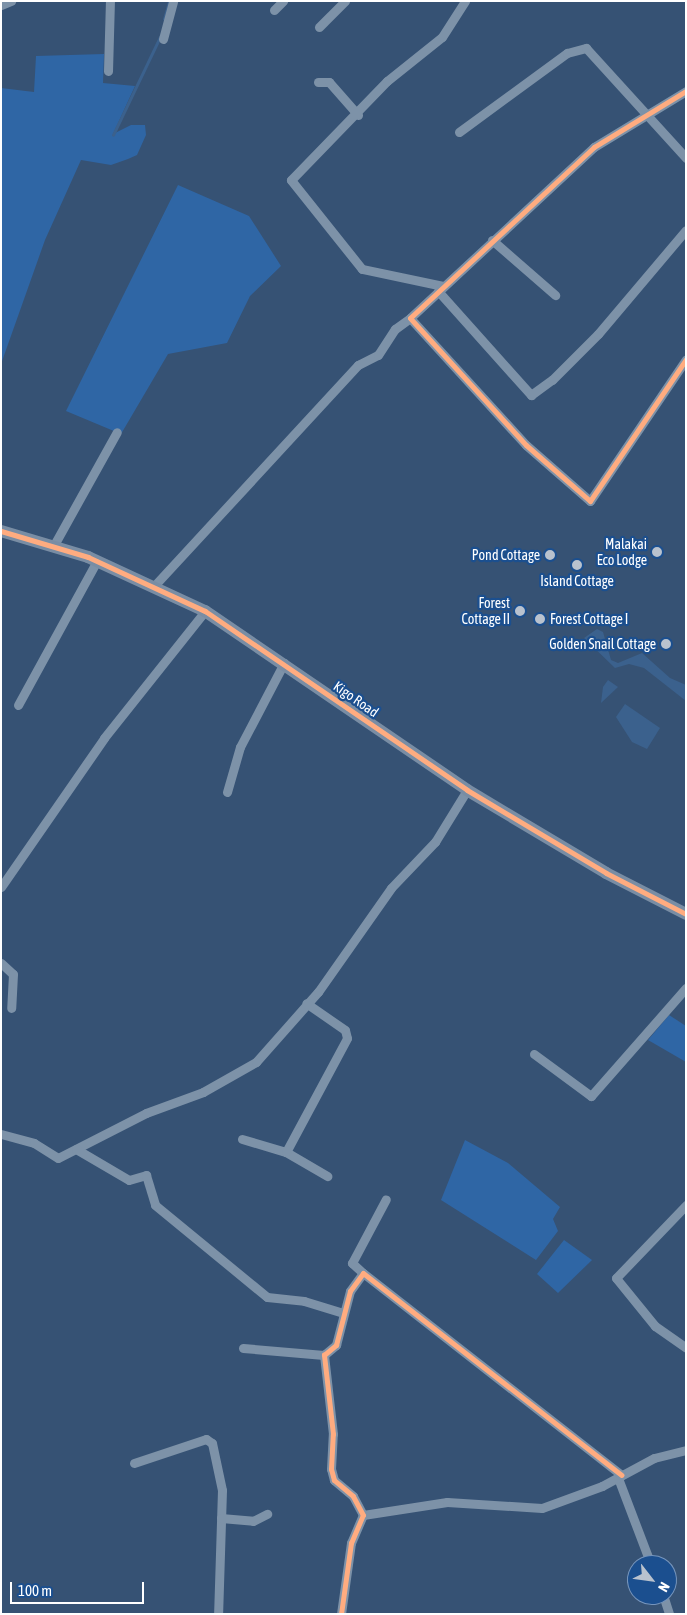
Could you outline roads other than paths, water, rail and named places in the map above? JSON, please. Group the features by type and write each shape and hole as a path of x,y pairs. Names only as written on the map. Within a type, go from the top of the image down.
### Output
{"street":[{"path":"1,5 12,1"},
{"path":"108,71 110,1"},
{"path":"163,39 173,1"},
{"path":"274,10 284,1"},
{"path":"318,27 345,1"},
{"path":"465,1 442,37 387,81 358,115 291,184 362,269 440,289 531,395 552,380 598,334 686,230"},
{"path":"459,132 578,48 594,54 686,158"},
{"path":"318,82 329,82 358,115"},
{"path":"154,586 358,365 378,355 395,329 410,318 594,147 686,91"},
{"path":"492,240 556,295"},
{"path":"410,318 526,445 590,501 686,359"},
{"path":"54,545 117,432"},
{"name":"Kigo Road","path":"1,531 54,545 97,560 205,612 284,663 467,790 606,874 686,914"},
{"path":"18,704 97,560"},
{"path":"1,887 104,738 205,612"},
{"path":"227,792 240,747 284,663"},
{"path":"1,1134 34,1143 55,1157 238,1075 270,1050 351,949 391,888 435,842 467,790"},
{"path":"1,963 13,974 11,1008"},
{"path":"534,1054 591,1096 686,988"},
{"path":"286,1152 347,1038 345,1030 306,1004"},
{"path":"242,1139 286,1152 327,1176"},
{"path":"76,1149 128,1180 146,1175 156,1205 267,1297 304,1301 342,1313"},
{"path":"386,1199 352,1262 363,1273 620,1476 648,1555"},
{"path":"686,1205 616,1278 655,1326 686,1348"},
{"path":"244,1348 324,1355 336,1345 342,1313 350,1291 363,1273"},
{"path":"324,1355 334,1480 353,1496 363,1515 352,1543 341,1614"},
{"path":"134,1463 208,1439 219,1468 221,1518 218,1614"},
{"path":"363,1515 447,1502 542,1508 620,1476 654,1458 686,1450"},
{"path":"221,1518 253,1521 267,1514"}],"waterway":[{"path":"164,19 169,1"},
{"path":"113,135 160,37"}],"place":[{"name":"Malakai Eco Lodge","path":"657,552"},
{"name":"Pond Cottage","path":"550,555"},
{"name":"Island Cottage","path":"577,565"},
{"name":"Forest Cottage II","path":"520,611"},
{"name":"Forest Cottage I","path":"540,619"},
{"name":"Golden Snail Cottage","path":"666,644"}]}
